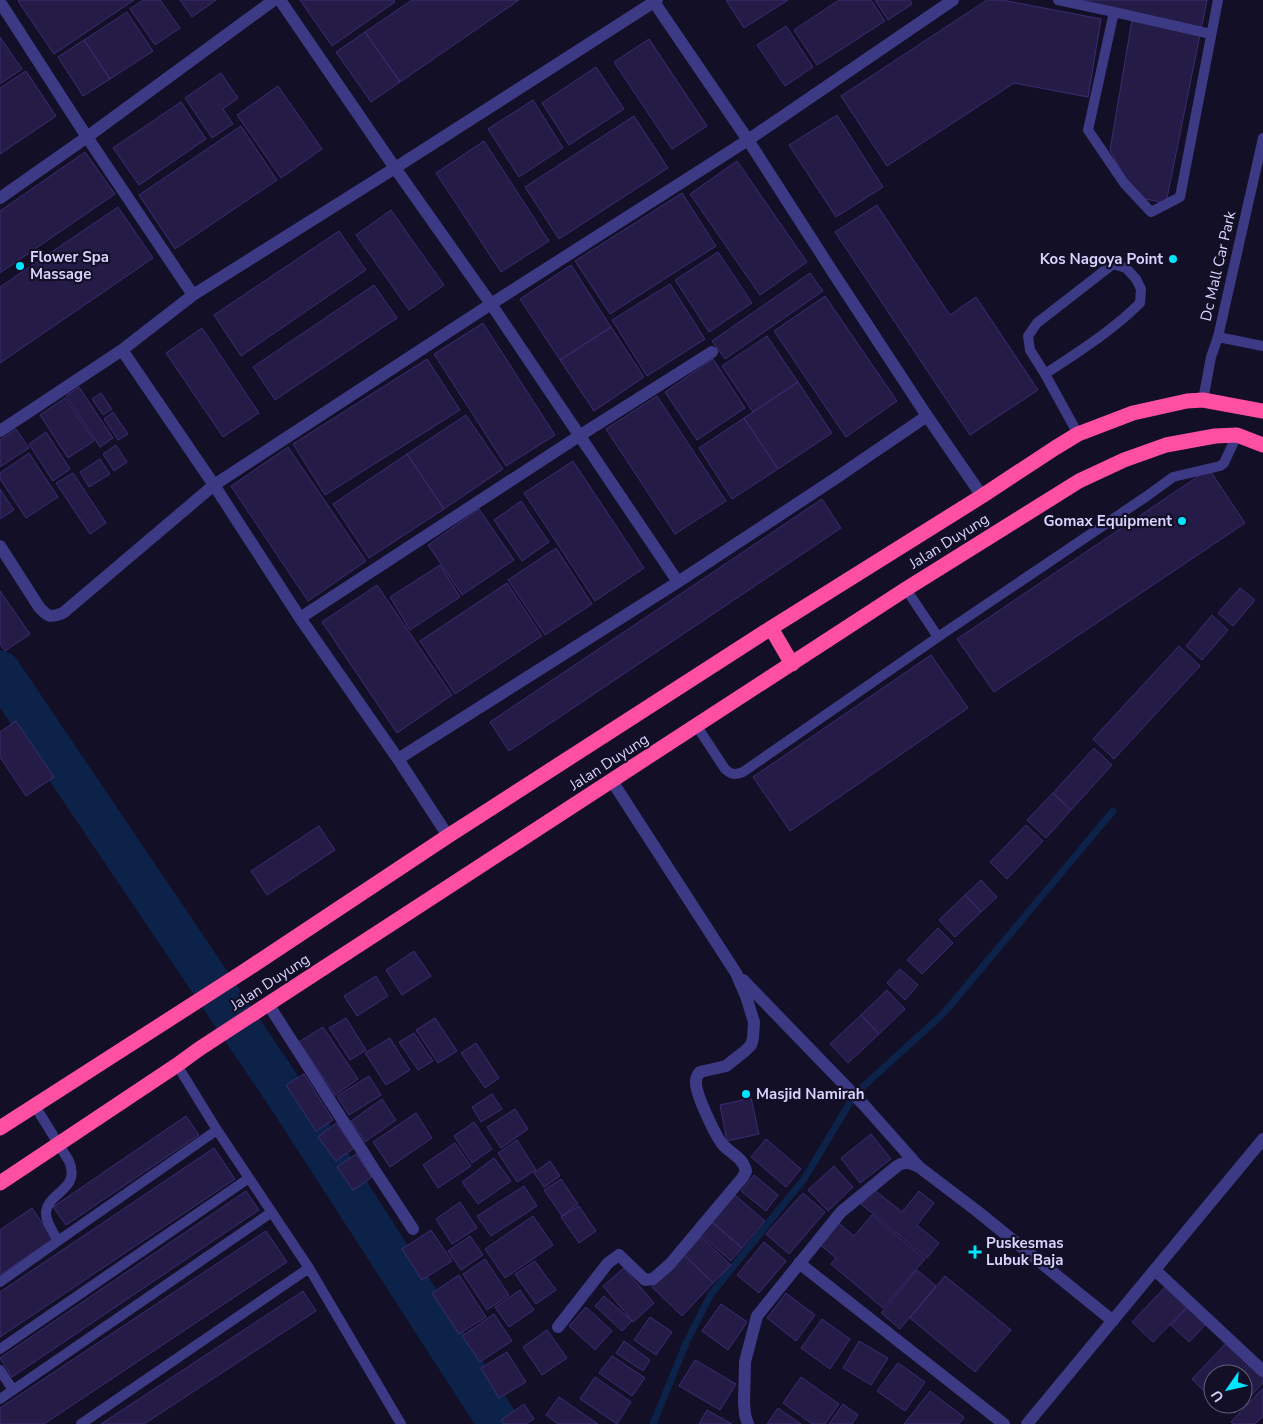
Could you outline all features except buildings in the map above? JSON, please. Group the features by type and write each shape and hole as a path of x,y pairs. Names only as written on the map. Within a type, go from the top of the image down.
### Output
{"highway":[{"name":"Jalan Duyung","path":"0,1128 771,628 1078,434 1133,413 1187,401 1203,400 1263,411"},
{"name":"Jalan Duyung","path":"0,1183 199,1049 696,725 906,589 1079,481 1124,460 1166,445 1215,436 1237,435 1263,445"},
{"path":"771,628 792,664"}],"street":[{"path":"0,198 87,137 274,0"},
{"path":"280,0 491,304 678,582"},
{"path":"0,546 46,615 54,617 63,613 214,485 491,304 748,140 953,0"},
{"path":"0,431 122,350 193,295 396,168 655,1 748,140 927,416 982,496"},
{"path":"0,2 87,137 193,295"},
{"path":"122,350 448,836"},
{"path":"300,618 579,436 712,352"},
{"path":"398,759 678,582 927,416"},
{"path":"558,1327 608,1262 619,1255 645,1280 655,1278 670,1264 746,1171 737,1156 722,1144 700,1100 696,1082 696,1076 700,1072 726,1066 745,1052 751,1045 754,1022 743,989 736,973 612,781"},
{"path":"736,973 864,1105 919,1167 977,1211 1113,1321"},
{"path":"264,1007 413,1229"},
{"path":"1028,1424 1263,1139"},
{"path":"748,1424 745,1409 745,1362 757,1316 841,1212 903,1162 919,1167"},
{"path":"799,1263 1004,1424"},
{"path":"1155,1270 1263,1371"}],"lane":[{"path":"1058,0 1211,34"},
{"path":"1114,12 1088,130 1124,183 1151,212 1180,197 1218,0"},
{"name":"Dc Mall Car Park","path":"1203,400 1210,358 1218,337 1263,138"},
{"path":"1045,374 1104,334 1140,303 1141,289 1136,279 1126,268 1113,264 1037,324 1028,336 1030,350 1078,434"},
{"path":"1218,337 1263,346"},
{"path":"696,725 730,774 735,775 743,772 1173,477 1220,466 1224,463 1237,435"},
{"path":"906,589 938,637"},
{"path":"177,1065 309,1268 401,1424"},
{"path":"35,1106 69,1162 72,1174 64,1189 50,1204 46,1212 47,1220 58,1241"},
{"path":"0,1282 218,1130"},
{"path":"0,1349 249,1178"},
{"path":"0,1399 272,1212"},
{"path":"81,1424 309,1268"},
{"path":"0,1370 13,1390"}],"waterway":[{"path":"0,671 289,1099 499,1424"},
{"path":"653,1424 687,1341 711,1294 804,1179 855,1094 943,1014 1113,811"}],"place":[{"name":"Kos Nagoya Point","path":"1173,259"},
{"name":"Flower Spa Massage","path":"20,266"},
{"name":"Gomax Equipment","path":"1182,521"},
{"name":"Masjid Namirah","path":"746,1094"},
{"name":"Puskesmas Lubuk Baja","path":"975,1252"}]}
